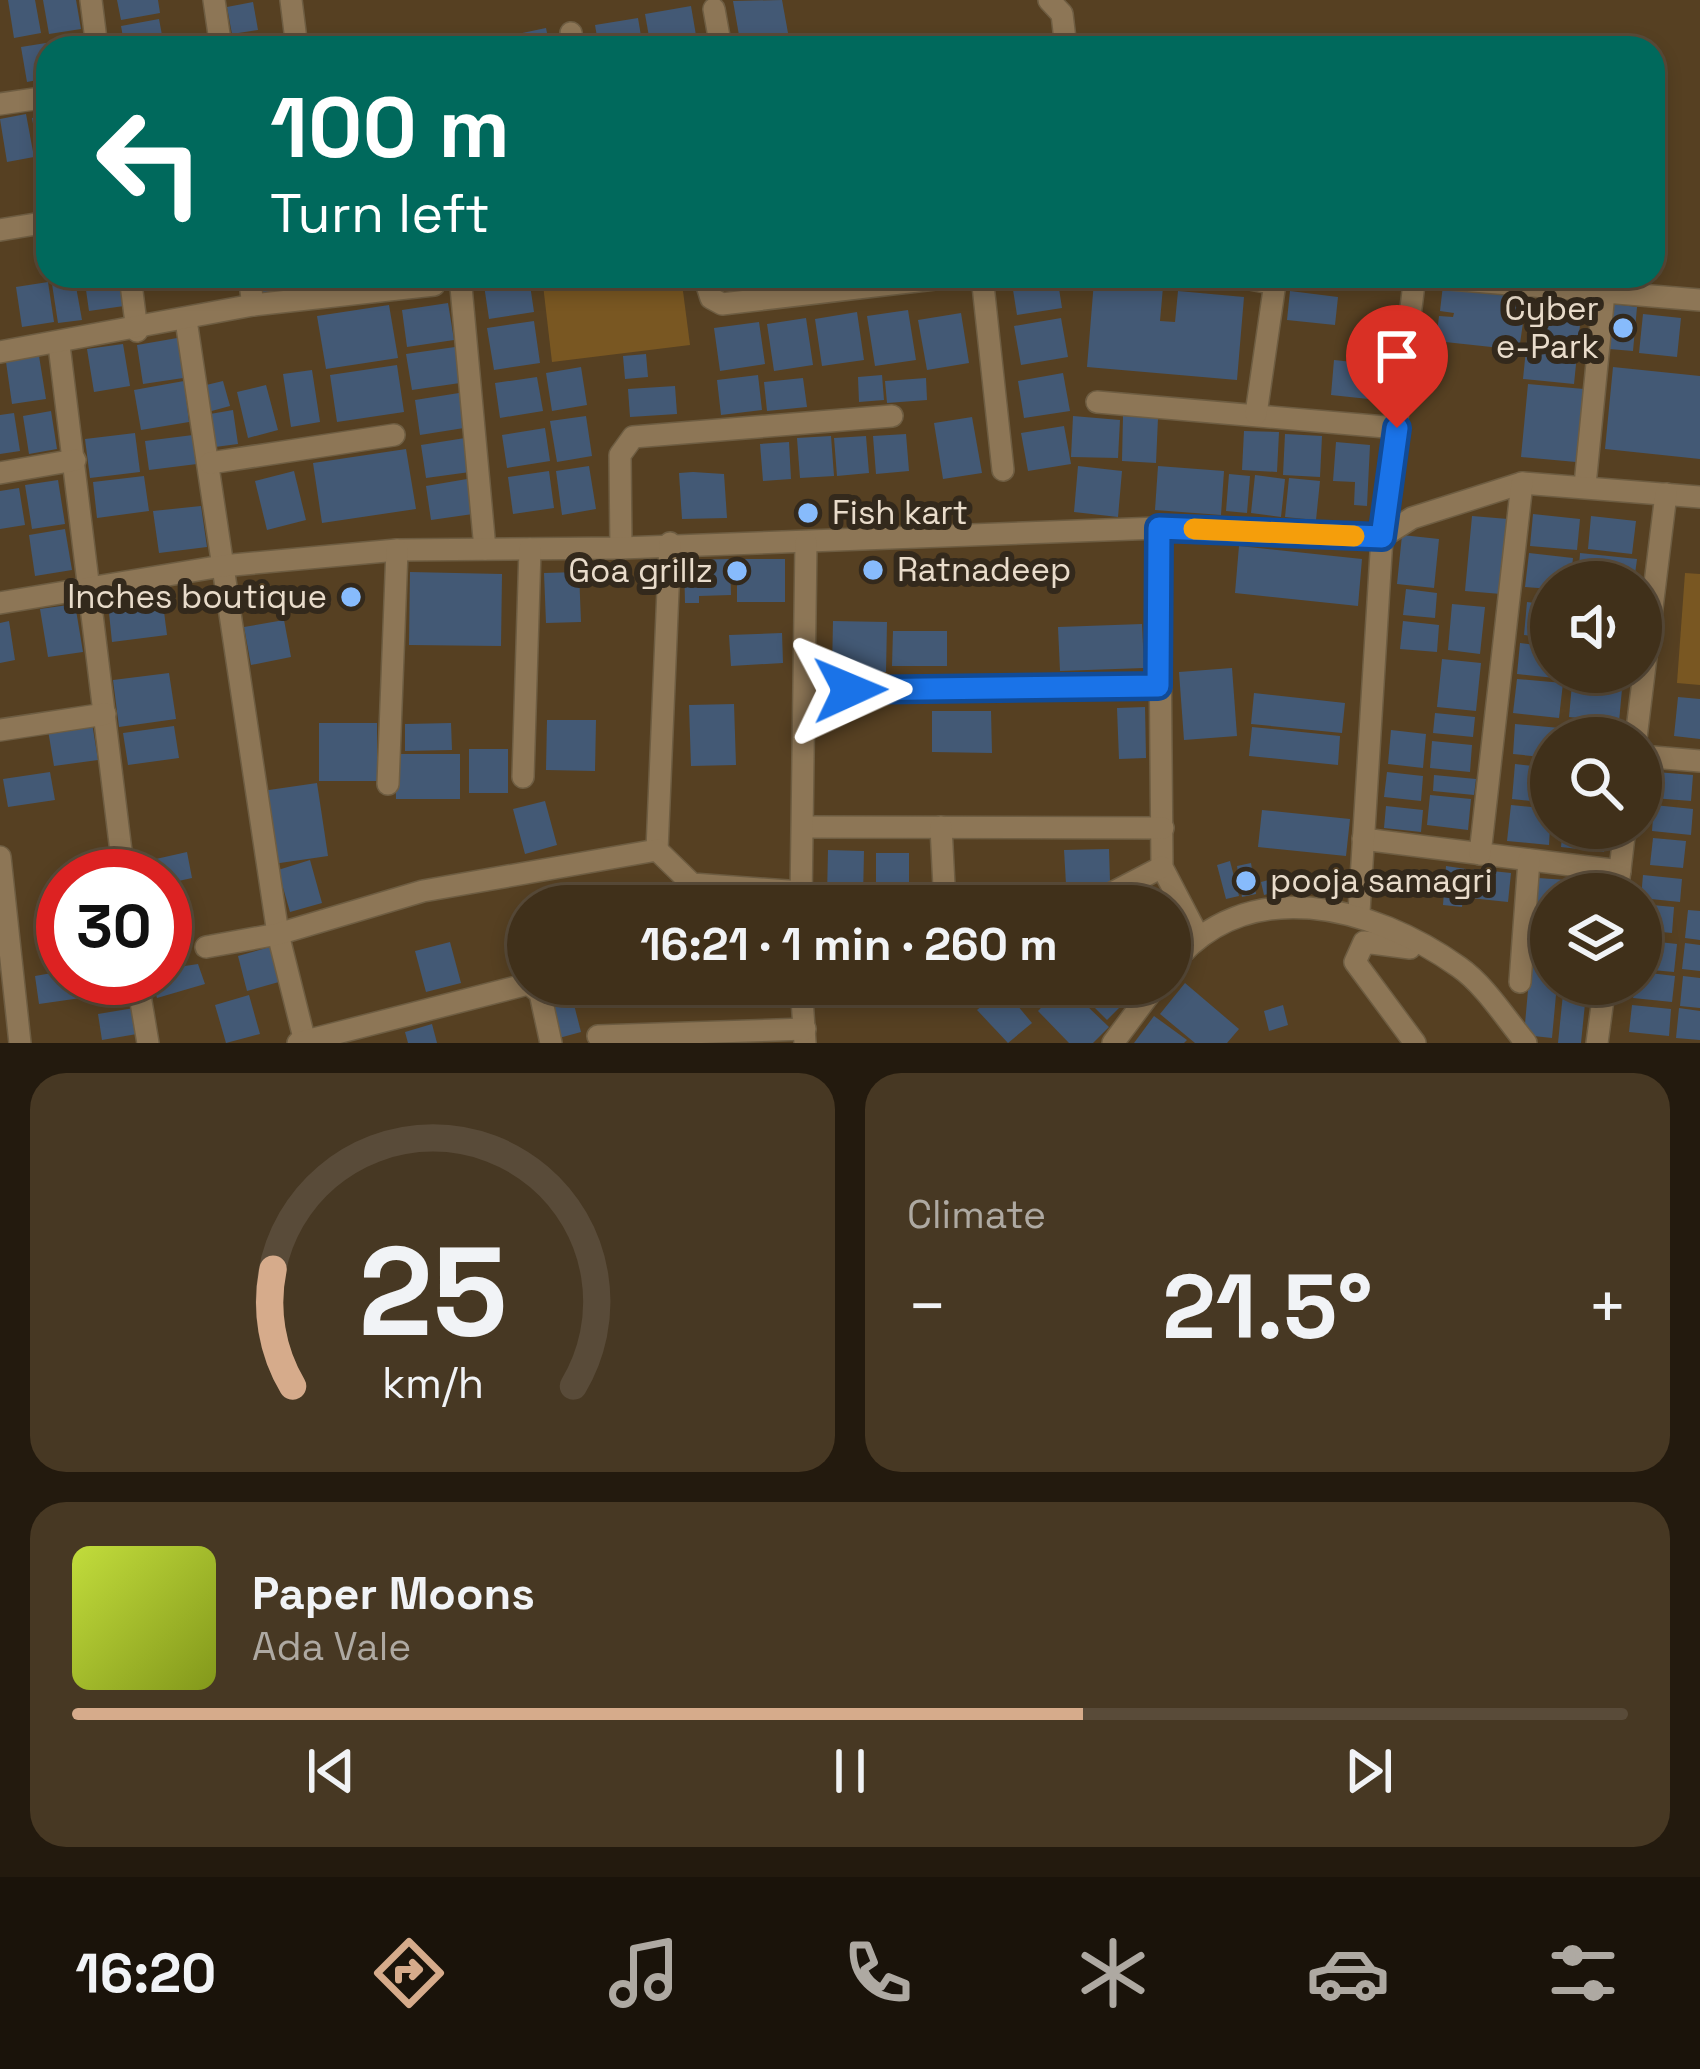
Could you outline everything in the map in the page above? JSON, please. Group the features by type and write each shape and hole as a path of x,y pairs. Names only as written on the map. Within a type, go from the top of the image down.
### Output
{"street":[{"path":"91,0 96,36"},
{"path":"214,0 218,36"},
{"path":"291,0 296,36"},
{"path":"1048,0 1061,14 1064,36"},
{"path":"714,9 719,36"},
{"path":"0,104 36,100"},
{"path":"0,230 36,224"},
{"path":"132,288 137,331"},
{"path":"251,288 253,305"},
{"path":"0,352 137,331 253,305 407,288"},
{"path":"461,288 485,549"},
{"path":"708,288 712,298 722,304 858,288"},
{"path":"983,288 1003,470"},
{"path":"1256,414 1275,288"},
{"path":"1359,912 1382,537 1414,288"},
{"path":"1548,288 1700,300"},
{"path":"1585,484 1604,293"},
{"path":"186,320 278,934 301,1042 507,990"},
{"path":"59,345 121,849"},
{"path":"1097,402 1397,428"},
{"path":"621,548 620,455 633,437 892,416"},
{"path":"210,463 394,434"},
{"path":"0,472 75,460"},
{"path":"1480,854 1522,483"},
{"path":"0,603 222,566 397,550 621,548 1159,528 1382,537 1412,518 1522,483 1700,496"},
{"path":"1639,717 1666,494"},
{"path":"1159,528 1162,867 1198,936"},
{"path":"801,885 806,542"},
{"path":"670,543 657,850 692,884 699,885"},
{"path":"523,777 530,549"},
{"path":"388,784 397,550"},
{"path":"806,690 1158,686"},
{"path":"0,730 106,714"},
{"path":"1662,758 1700,761"},
{"path":"803,827 1163,828"},
{"path":"941,827 944,885"},
{"path":"1363,839 1529,860 1579,873"},
{"path":"206,947 278,934 423,891 657,850"},
{"path":"0,857 20,1043"},
{"path":"1520,982 1529,860"},
{"path":"1128,885 1162,867"},
{"path":"1191,944 1242,914 1305,908 1359,912 1462,968 1526,1043"},
{"path":"1415,1043 1394,1008 1359,973 1356,950 1376,940 1437,955"},
{"path":"142,1005 148,1043"},
{"path":"543,1005 551,1043"},
{"path":"598,1036 805,1036 803,1005"},
{"path":"1113,1043 1141,1005"},
{"path":"1597,1043 1602,1005"}],"shaded area":[{"path":"543,288 683,288 690,345 552,362"},
{"path":"1685,573 1700,574 1700,685 1677,683"}],"building":[{"path":"8,0 35,0 41,33 14,38"},
{"path":"43,0 76,0 81,29 49,34"},
{"path":"117,0 158,0 160,13 121,20"},
{"path":"782,0 788,33 739,36 733,1"},
{"path":"253,2 258,30 232,34 227,7"},
{"path":"691,6 696,36 649,36 645,14"},
{"path":"638,18 641,36 597,36 595,25"},
{"path":"159,19 162,36 123,36 121,26"},
{"path":"546,28 548,36 508,36"},
{"path":"36,45 36,80 27,82 21,47"},
{"path":"26,114 34,157 7,162 0,119"},
{"path":"36,284 36,288 49,288 54,322 22,327 16,287"},
{"path":"53,288 76,288 82,320 58,323"},
{"path":"86,288 121,288 124,306 89,311"},
{"path":"484,288 530,288 534,312 489,319"},
{"path":"1013,288 1059,288 1062,308 1017,315"},
{"path":"1093,288 1163,288 1160,321 1175,322 1178,291 1244,297 1237,380 1087,367"},
{"path":"1443,288 1523,295 1521,320 1510,318 1523,323 1519,350 1436,341 1439,316 1453,317 1454,313 1440,311"},
{"path":"1290,291 1338,297 1335,325 1287,320"},
{"path":"1531,300 1582,305 1574,384 1523,379"},
{"path":"448,303 454,340 407,347 402,310"},
{"name":"Cyber e-Park","path":"1613,304 1637,307 1633,351 1609,349"},
{"path":"389,305 398,358 326,369 317,316"},
{"path":"908,310 916,360 875,366 867,316"},
{"path":"857,312 864,360 822,366 815,319"},
{"path":"961,313 969,363 927,370 918,320"},
{"path":"1643,314 1681,318 1677,357 1639,353"},
{"path":"806,318 813,365 774,371 767,324"},
{"path":"1061,318 1068,357 1021,365 1014,326"},
{"path":"534,321 540,363 494,370 487,328"},
{"path":"759,322 765,364 720,371 714,328"},
{"path":"183,337 190,377 143,384 137,345"},
{"path":"123,344 130,386 94,392 87,349"},
{"path":"455,347 460,383 412,390 406,354"},
{"path":"646,354 648,377 625,379 623,356"},
{"path":"39,356 46,399 12,404 6,362"},
{"path":"1334,360 1381,365 1378,400 1331,395"},
{"path":"397,365 404,412 337,422 330,375"},
{"path":"581,367 587,405 552,411 546,373"},
{"path":"1613,367 1700,376 1700,459 1605,449"},
{"path":"312,370 320,422 291,427 283,374"},
{"path":"1063,373 1070,411 1024,418 1018,381"},
{"path":"758,375 762,410 721,415 717,380"},
{"path":"882,375 884,400 859,402 858,377"},
{"path":"537,377 543,411 500,418 495,383"},
{"path":"803,378 807,407 767,411 764,382"},
{"path":"926,378 927,400 887,403 885,381"},
{"path":"184,381 189,422 141,430 134,390"},
{"path":"223,381 230,406 208,412 202,386"},
{"path":"1528,384 1584,389 1576,462 1521,457"},
{"path":"266,385 278,430 248,438 237,392"},
{"path":"675,386 677,414 630,417 628,389"},
{"path":"459,393 464,428 420,435 415,400"},
{"path":"233,410 238,444 215,447 210,414"},
{"path":"51,411 57,449 29,454 23,416"},
{"path":"14,413 20,451 0,454 0,415"},
{"path":"586,416 592,456 557,462 550,421"},
{"path":"1073,416 1120,420 1118,458 1071,457"},
{"path":"1123,416 1158,418 1156,463 1122,461"},
{"path":"972,417 982,473 943,479 934,423"},
{"path":"1064,426 1071,464 1028,471 1021,433"},
{"path":"545,428 550,461 507,468 502,435"},
{"path":"1244,431 1279,432 1277,472 1242,470"},
{"path":"135,433 140,472 90,478 85,439"},
{"path":"906,434 909,471 876,474 873,436"},
{"path":"1285,434 1322,436 1320,477 1283,475"},
{"path":"193,435 197,464 149,470 145,441"},
{"path":"831,436 834,476 800,478 797,438"},
{"path":"866,436 869,473 837,476 834,438"},
{"path":"465,438 470,472 426,478 421,445"},
{"path":"789,442 791,479 763,481 760,444"},
{"path":"1336,442 1370,445 1367,506 1354,505 1355,482 1333,481"},
{"path":"406,449 416,509 322,523 313,463"},
{"path":"589,466 596,509 562,515 556,471"},
{"path":"1078,466 1122,471 1118,517 1074,512"},
{"path":"1158,466 1224,471 1221,515 1155,510"},
{"path":"294,471 306,520 267,530 255,481"},
{"path":"549,471 554,508 513,514 508,477"},
{"path":"679,473 724,474 727,518 682,519"},
{"path":"1229,474 1250,476 1247,513 1226,511"},
{"path":"1255,475 1285,479 1281,517 1251,513"},
{"path":"144,476 149,511 97,518 93,482"},
{"path":"1289,478 1320,481 1316,520 1285,517"},
{"path":"467,479 473,514 431,520 426,486"},
{"path":"58,480 65,524 32,529 25,485"},
{"path":"19,488 25,525 0,529 0,491"},
{"path":"201,506 207,547 159,553 153,511"},
{"path":"1533,514 1580,519 1577,550 1530,546"},
{"path":"1472,516 1508,519 1501,594 1465,591"},
{"path":"1591,516 1636,521 1632,554 1588,549"},
{"path":"65,529 72,570 35,576 29,535"},
{"path":"1402,535 1439,539 1434,588 1397,584"},
{"path":"1239,546 1362,559 1358,606 1235,593"},
{"path":"1529,553 1573,558 1530,561 1530,587 1525,587"},
{"path":"1580,553 1637,559 1637,561 1579,561"},
{"path":"730,559 731,595 699,596 699,603 685,603 684,560"},
{"path":"737,559 785,559 785,602 737,602"},
{"path":"410,572 502,574 501,646 409,645"},
{"path":"579,572 581,622 546,623 544,573"},
{"path":"1406,589 1437,593 1435,618 1403,615"},
{"path":"162,596 167,635 112,642 108,603"},
{"path":"1527,602 1530,602 1530,636 1524,635"},
{"path":"75,604 83,652 48,657 40,609"},
{"path":"1452,604 1485,607 1480,654 1448,650"},
{"path":"284,620 291,657 251,665 244,627"},
{"path":"9,621 15,660 0,663 0,623"},
{"path":"833,621 887,622 886,672 832,671"},
{"path":"1403,621 1439,625 1437,652 1400,649"},
{"path":"1142,624 1144,668 1060,671 1058,627"},
{"path":"893,631 947,631 947,666 892,666"},
{"path":"782,633 783,663 731,666 729,635"},
{"path":"1520,643 1530,644 1530,675 1517,674"},
{"path":"1442,659 1481,663 1476,711 1437,707"},
{"path":"1232,668 1237,736 1184,740 1179,672"},
{"path":"169,673 176,719 119,727 113,680"},
{"path":"1517,679 1530,680 1530,693 1562,693 1559,717 1513,713"},
{"path":"1254,693 1345,703 1342,733 1251,724"},
{"path":"1571,693 1622,693 1619,717 1569,717"},
{"path":"1678,697 1700,699 1700,739 1674,736"},
{"path":"734,704 736,765 691,766 689,705"},
{"path":"1145,707 1146,758 1119,759 1117,708"},
{"path":"932,711 991,711 992,753 932,752"},
{"path":"1435,713 1475,717 1473,737 1433,733"},
{"path":"547,720 596,720 595,771 546,770"},
{"path":"92,723 98,760 54,766 48,730"},
{"path":"319,723 377,723 377,781 319,781"},
{"path":"451,723 452,750 405,751 405,724"},
{"path":"1515,724 1530,725 1530,756 1513,754"},
{"path":"174,726 179,758 128,765 123,733"},
{"path":"1252,727 1340,736 1338,765 1249,756"},
{"path":"1391,730 1426,734 1423,768 1388,764"},
{"path":"1432,741 1472,745 1470,772 1430,768"},
{"path":"469,749 508,749 508,793 469,793"},
{"path":"395,754 460,754 460,799 396,799"},
{"path":"1515,764 1530,766 1530,801 1512,799"},
{"path":"50,772 55,800 8,807 3,779"},
{"path":"1387,772 1423,776 1421,801 1384,797"},
{"path":"1662,772 1693,775 1691,801 1662,799"},
{"path":"1434,775 1476,779 1474,795 1433,791"},
{"path":"317,783 328,856 273,864 262,791"},
{"path":"1430,795 1471,799 1468,830 1427,825"},
{"path":"545,801 557,845 525,854 513,809"},
{"path":"1511,805 1530,807 1530,843 1507,841"},
{"path":"1386,806 1423,810 1421,832 1384,828"},
{"path":"1662,806 1693,809 1691,835 1662,832"},
{"path":"1262,810 1350,819 1346,856 1258,847"},
{"path":"1662,839 1686,841 1683,868 1650,865 1652,849 1662,849"},
{"path":"1109,849 1110,882 1066,884 1064,850"},
{"path":"828,850 864,851 863,885 827,885"},
{"path":"876,853 909,853 909,885 876,885"},
{"path":"310,860 322,903 290,912 278,870"},
{"path":"1230,861 1239,896 1226,899 1217,865"},
{"path":"1251,863 1256,894 1242,897 1237,866"},
{"path":"1446,866 1466,869 1462,907 1443,905"},
{"path":"1473,869 1511,873 1508,902 1470,898"},
{"path":"1295,873 1299,886 1264,895 1261,882"},
{"path":"1662,877 1682,879 1680,902 1662,900"},
{"path":"1662,906 1674,907 1672,933 1662,932"},
{"path":"1688,910 1700,911 1700,940 1685,938"},
{"path":"450,942 461,983 426,992 415,951"},
{"path":"1662,942 1677,944 1674,972 1662,971"},
{"path":"1685,943 1700,945 1700,971 1682,969"},
{"path":"277,945 286,980 247,991 238,956"},
{"path":"198,964 205,984 192,988 192,965"},
{"path":"1530,968 1530,1005 1555,1005 1552,1038 1524,1035"},
{"path":"1662,974 1675,976 1672,1002 1662,1001"},
{"path":"1683,976 1700,978 1700,1008 1680,1006"},
{"path":"1191,988 1239,1029 1227,1043 1195,1043 1160,1014 1167,1005 1191,1005"},
{"path":"249,995 260,1034 226,1043 215,1005"},
{"path":"551,1005 574,1005 581,1032 559,1038"},
{"path":"983,1005 1017,1005 1032,1023 1008,1043 977,1010"},
{"path":"1044,1005 1086,1005 1109,1027 1093,1043 1069,1043 1038,1011"},
{"path":"1092,1005 1122,1005 1107,1020"},
{"path":"1283,1005 1288,1025 1269,1031 1264,1011"},
{"path":"1562,1005 1585,1005 1581,1043 1558,1043"},
{"path":"1632,1005 1671,1009 1669,1036 1629,1032"},
{"path":"134,1008 137,1034 102,1040 98,1014"},
{"path":"1679,1008 1700,1011 1700,1040 1676,1038"},
{"path":"1154,1016 1187,1040 1134,1043"},
{"path":"432,1024 437,1043 408,1043 405,1032"}],"slow traffic":[{"path":"1194,529 1354,536"}],"place":[{"name":"Cyber e-Park","path":"1623,328"},
{"name":"Fish kart","path":"808,513"},
{"name":"Ratnadeep","path":"873,570"},
{"name":"Goa grillz","path":"737,571"},
{"name":"Inches boutique","path":"351,597"},
{"name":"pooja samagri","path":"1246,881"}],"route":[{"path":"850,690 1158,686 1159,528 1382,537 1397,428"}]}
